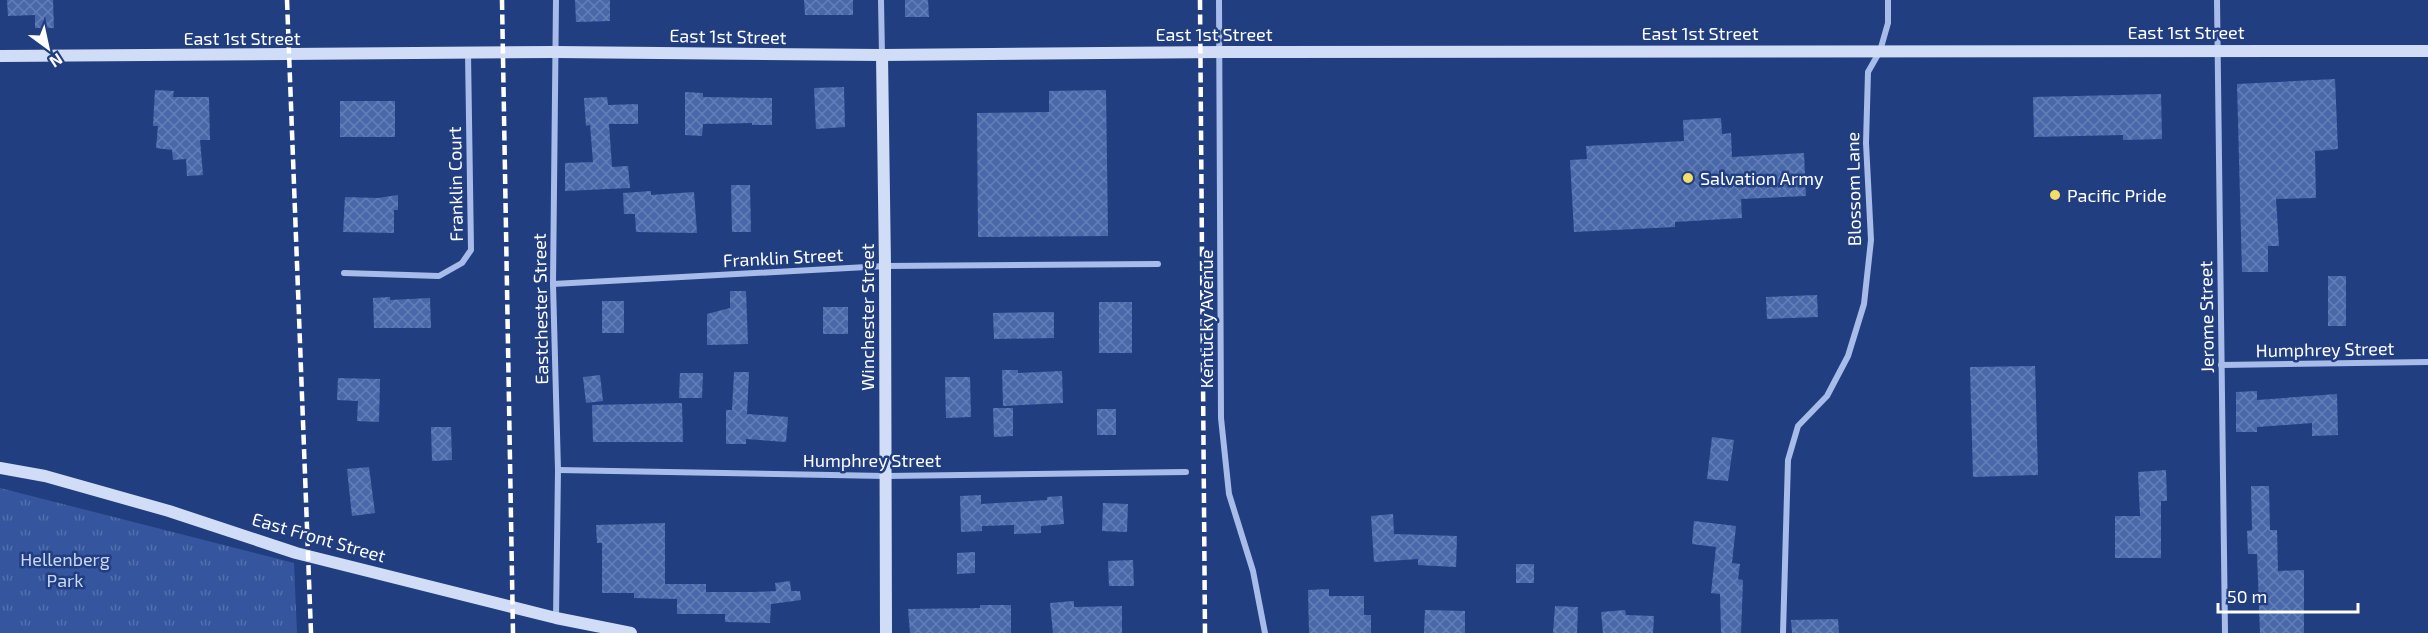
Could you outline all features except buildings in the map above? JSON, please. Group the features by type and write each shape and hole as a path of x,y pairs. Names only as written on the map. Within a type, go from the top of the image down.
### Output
{"street":[{"name":"Eastchester Street","path":"555,0 553,284 558,470 556,618"},
{"name":"Winchester Street","path":"881,0 885,266 886,633"},
{"name":"Kentucky Avenue","path":"1219,0 1221,52 1220,287 1224,454 1229,494 1253,571 1265,633"},
{"name":"Blossom Lane","path":"1783,633 1788,460 1798,426 1827,396 1848,356 1864,304 1871,240 1866,143 1868,72 1880,51 1888,22 1888,0"},
{"name":"Jerome Street","path":"2217,0 2225,633"},
{"name":"East 1st Street","path":"0,56 555,52 882,55 1221,52 2428,51"},
{"name":"Franklin Court","path":"344,273 439,276 462,263 471,250 468,53"},
{"name":"Franklin Street","path":"553,284 885,266 1158,264"},
{"name":"Humphrey Street","path":"2222,365 2428,362"},
{"name":"East Front Street","path":"0,468 45,476 169,511 296,553 556,618 631,633"},
{"name":"Humphrey Street","path":"558,470 886,476 1186,472"}],"green space":[{"name":"Hellenberg Park","path":"0,488 294,563 297,633 0,633"}],"railway":[{"path":"287,0 311,633"},
{"path":"502,0 513,633"},
{"path":"1200,0 1205,633"}],"place":[{"name":"Salvation Army","path":"1688,178"},
{"name":"Pacific Pride","path":"2055,195"}]}
